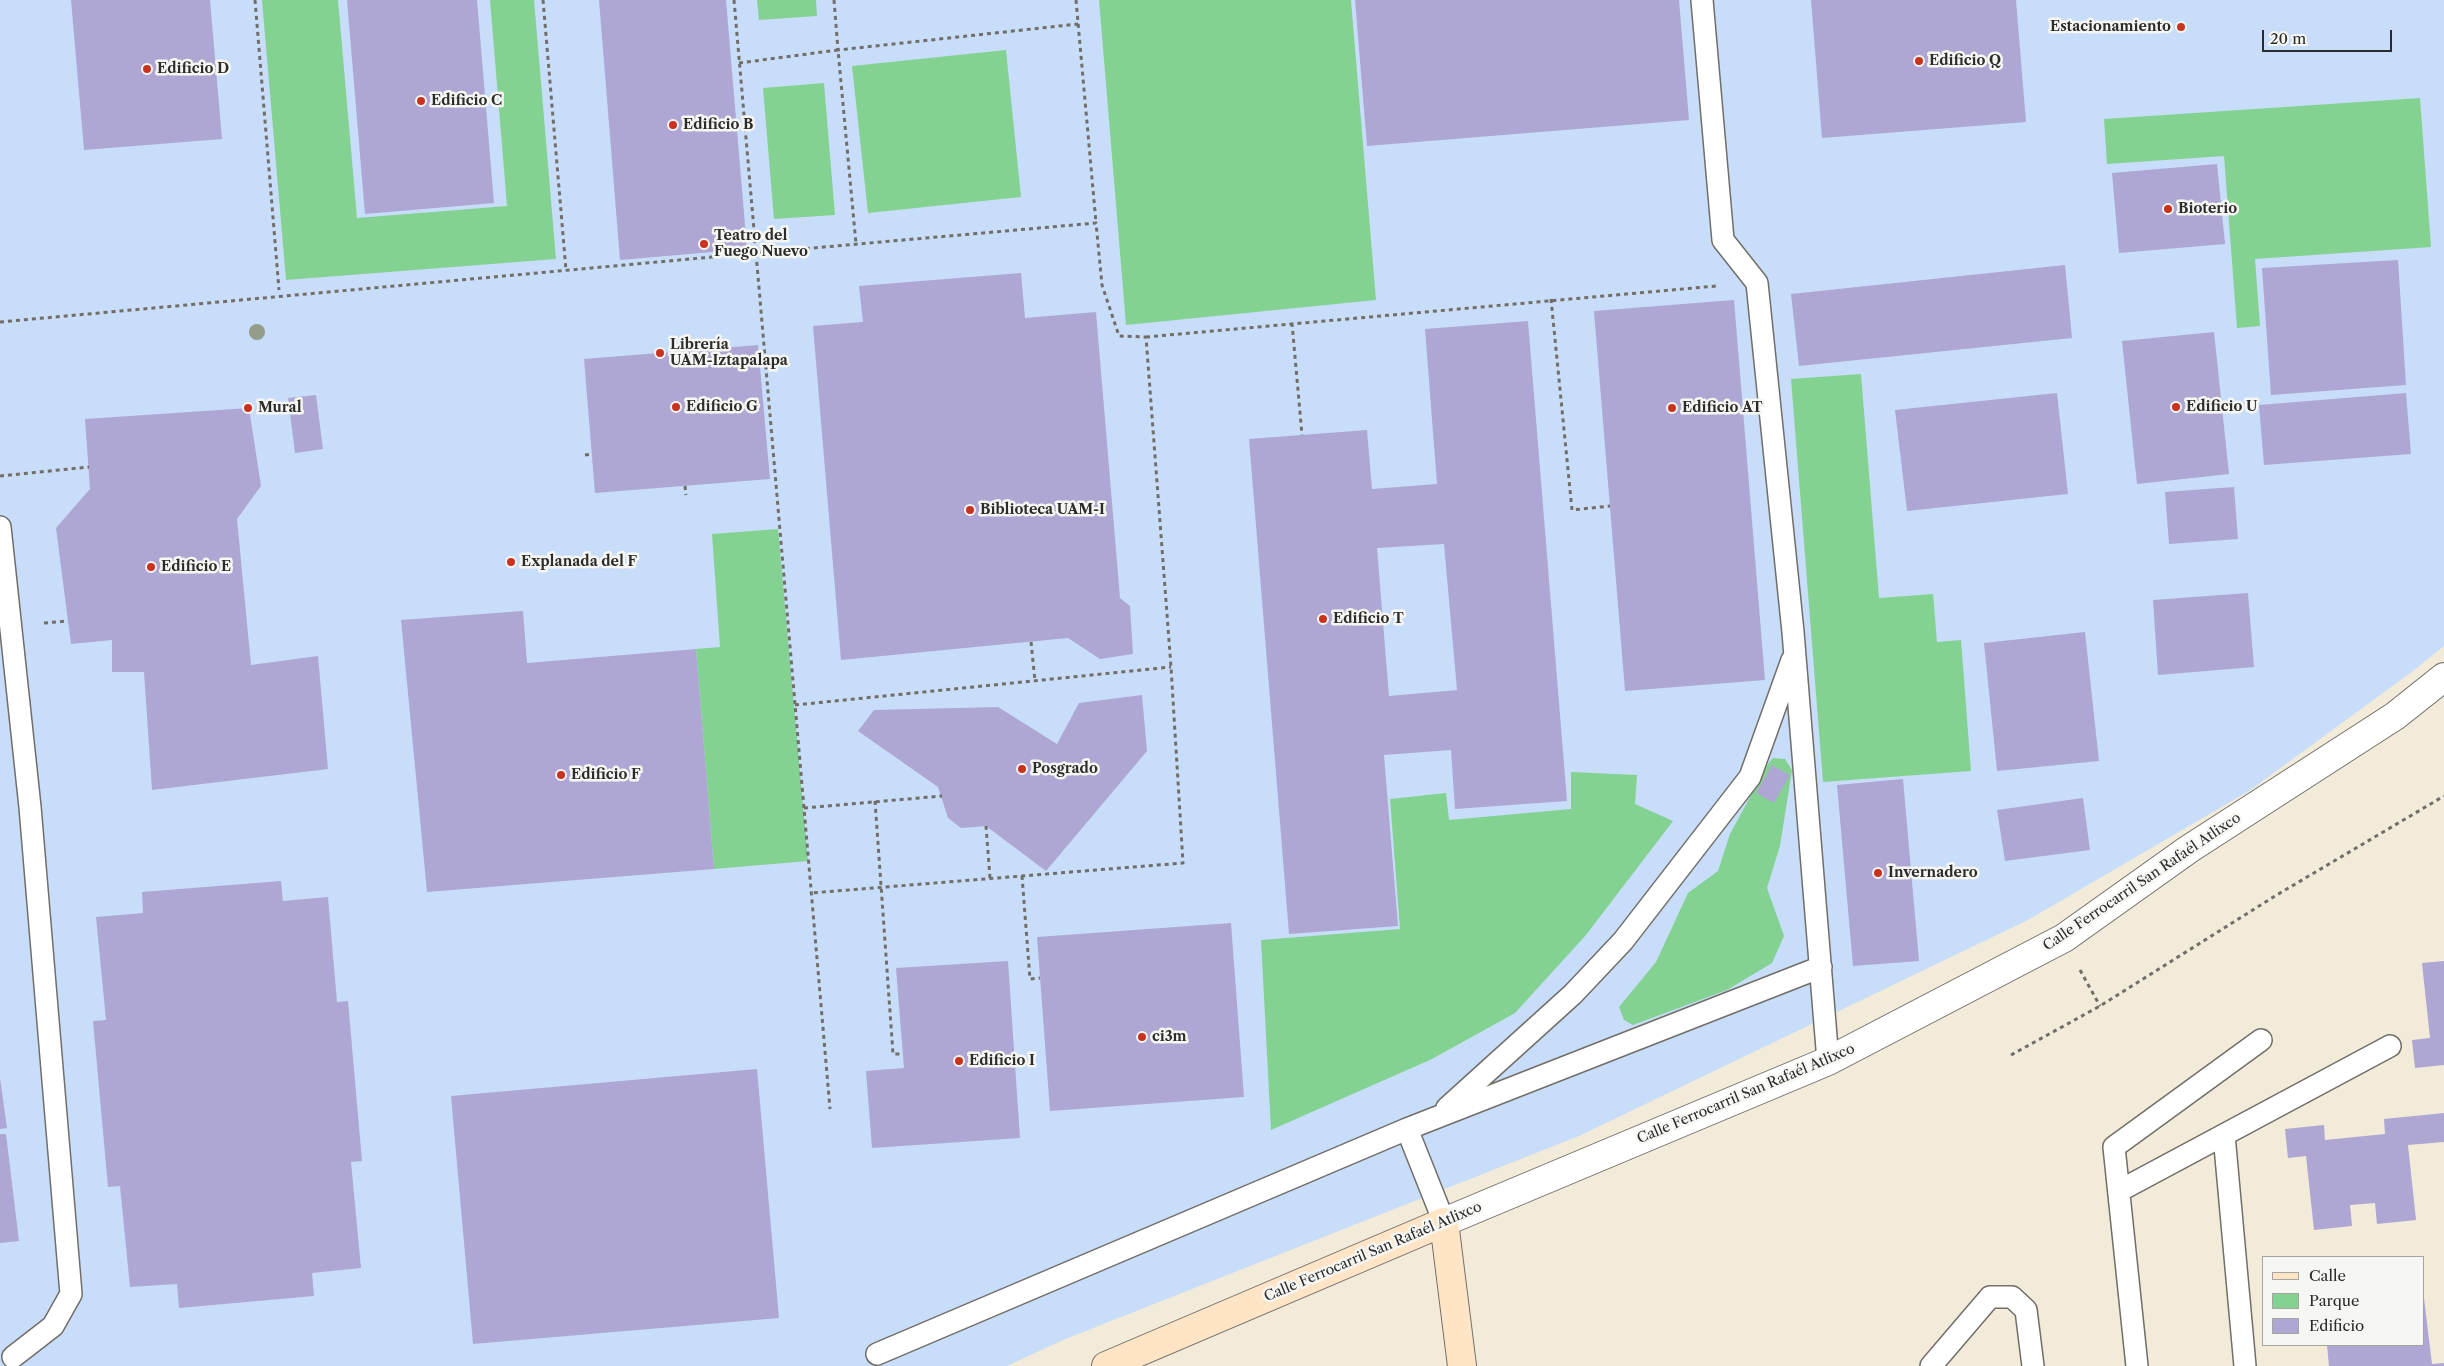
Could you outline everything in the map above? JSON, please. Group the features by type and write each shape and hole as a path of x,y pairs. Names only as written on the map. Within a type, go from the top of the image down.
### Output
{"main road":[{"name":"Calle Ferrocarril San Rafaél Atlixco","path":"1106,1366 1444,1222"},
{"path":"1444,1222 1462,1366"}],"street":[{"name":"Calle Ferrocarril San Rafaél Atlixco","path":"1444,1222 1828,1061 2064,938 2189,849 2395,716 2444,676"}],"lane":[{"path":"1702,0 1723,240 1757,283 1794,652 1828,1061"},
{"path":"0,526 30,807 71,1294 52,1326 11,1361"},
{"path":"1437,1117 1573,994 1623,941 1750,777 1794,652"},
{"path":"877,1354 1437,1117 1821,967"},
{"path":"2137,1366 2114,1147 2261,1040"},
{"path":"2119,1191 2390,1046"},
{"path":"1408,1129 1431,1194 1444,1222"},
{"path":"2224,1135 2244,1366"},
{"path":"1931,1366 1990,1296 2012,1297 2026,1310 2033,1366"}],"path":[{"path":"255,0 279,290"},
{"path":"543,0 566,270"},
{"path":"734,0 830,1109"},
{"path":"834,0 856,244"},
{"path":"1076,0 1102,285 1118,336 1146,337 1551,299 1757,283"},
{"path":"739,63 838,50 1078,24"},
{"path":"0,322 1096,223"},
{"path":"1551,299 1572,510 1610,506"},
{"path":"1292,323 1302,435"},
{"path":"811,894 1183,863 1171,667 1146,337"},
{"path":"722,348 723,341"},
{"path":"585,455 592,454"},
{"path":"0,476 89,467"},
{"path":"685,486 686,495"},
{"path":"1031,642 1035,681"},
{"path":"795,706 1171,667"},
{"path":"804,808 942,796"},
{"path":"2011,1055 2100,1006 2275,896 2444,796"},
{"path":"875,801 894,1054 902,1054"},
{"path":"986,826 990,878"},
{"path":"1022,876 1030,979 1040,978"}],"shaded area":[{"path":"0,0 2444,0 2444,646 2413,671 2249,791 2028,920 1579,1136 1063,1340 1007,1366 0,1366"}],"green space":[{"path":"262,0 338,0 357,218 507,206 490,0 534,0 556,259 286,280"},
{"path":"757,0 816,0 817,16 759,20"},
{"path":"1099,0 1351,0 1376,300 1126,325"},
{"path":"1006,50 1021,197 868,213 852,66"},
{"path":"824,83 835,215 774,219 763,88"},
{"path":"2420,98 2431,247 2255,259 2260,326 2237,328 2224,156 2107,164 2104,119"},
{"path":"1861,374 1879,598 1933,594 1937,642 1961,640 1971,771 1823,782 1791,379"},
{"path":"778,529 808,861 714,869 696,649 720,647 712,534"},
{"path":"1773,758 1785,759 1792,770 1780,846 1767,888 1784,936 1772,963 1727,990 1633,1025 1624,1020 1619,1007 1656,962 1688,893 1718,871 1730,834"},
{"path":"1571,772 1637,775 1635,804 1673,821 1586,935 1515,1013 1432,1059 1271,1130 1261,940 1400,929 1390,799 1446,793 1449,820 1571,809"}],"building":[{"name":"Edificio D","path":"71,0 210,0 222,139 84,150"},
{"name":"Edificio C","path":"347,0 477,0 494,203 365,214"},
{"name":"Edificio B","path":"599,0 726,0 747,249 620,260"},
{"path":"1355,0 1679,0 1689,120 1367,146"},
{"name":"Edificio Q","path":"1811,0 2016,0 2026,122 1822,138"},
{"name":"Bioterio","path":"2217,164 2225,244 2119,253 2112,173"},
{"path":"2398,260 2406,385 2271,395 2262,268"},
{"path":"2065,265 2072,338 1799,366 1791,294"},
{"name":"Biblioteca UAM-I","path":"1021,273 1025,318 1096,312 1120,598 1130,606 1133,654 1100,659 1068,638 841,660 813,326 863,322 859,286"},
{"name":"Edificio AT","path":"1734,300 1765,680 1625,691 1594,311"},
{"name":"Edificio T","path":"1528,321 1567,801 1455,809 1451,750 1384,755 1398,926 1289,934 1249,439 1367,430 1372,489 1437,484 1425,329","holes":["1444,544 1457,690 1389,696 1377,548"]},
{"name":"Edificio U","path":"2214,332 2229,474 2137,484 2122,341"},
{"name":"Edificio G","path":"758,345 770,479 595,493 584,359"},
{"path":"2057,393 2068,494 1907,511 1895,410"},
{"path":"2406,393 2411,454 2264,465 2259,405"},
{"path":"316,395 323,449 295,453 288,398"},
{"name":"Edificio E","path":"249,408 261,486 237,519 251,665 318,656 328,769 152,790 144,672 112,672 112,640 71,644 56,528 90,489 85,419"},
{"path":"2234,487 2238,539 2169,544 2165,492"},
{"path":"2248,593 2254,667 2158,675 2153,600"},
{"name":"Edificio F","path":"523,611 527,663 696,649 714,869 427,892 401,620"},
{"path":"2085,632 2099,761 1997,771 1984,643"},
{"name":"Posgrado","path":"1142,695 1147,751 1046,871 986,826 961,828 948,818 938,787 858,731 874,710 998,707 1057,744 1079,703"},
{"path":"1772,765 1790,775 1774,803 1756,793"},
{"name":"Invernadero","path":"1903,779 1919,961 1853,966 1837,785"},
{"path":"2083,798 2090,850 2005,861 1997,810"},
{"path":"281,881 283,901 328,897 337,1002 348,1001 362,1161 351,1162 361,1268 312,1273 314,1296 179,1308 177,1284 130,1287 120,1186 108,1187 93,1021 106,1020 96,917 143,913 142,892"},
{"name":"ci3m","path":"1231,923 1244,1097 1050,1111 1037,937"},
{"name":"Edificio I","path":"1008,961 1020,1138 872,1148 866,1071 904,1068 896,968"},
{"path":"2444,961 2444,1065 2415,1068 2412,1040 2430,1038 2422,963"},
{"path":"757,1069 779,1318 473,1344 451,1096"},
{"path":"0,1078 7,1128 0,1129"},
{"path":"2444,1113 2444,1142 2408,1145 2416,1220 2377,1224 2375,1203 2350,1205 2352,1226 2314,1230 2306,1156 2288,1158 2285,1129 2324,1125 2325,1140 2385,1134 2384,1119"},
{"path":"0,1134 6,1134 19,1241 0,1243"},
{"path":"2424,1298 2432,1364 2444,1363 2444,1366 2329,1366 2327,1346 2424,1346"}],"place":[{"name":"Estacionamiento","path":"2181,27"},
{"name":"Edificio Q","path":"1919,61"},
{"name":"Edificio D","path":"147,69"},
{"name":"Edificio C","path":"421,101"},
{"name":"Edificio B","path":"673,125"},
{"name":"Bioterio","path":"2168,209"},
{"name":"Teatro del Fuego Nuevo","path":"704,244"},
{"name":"Librería UAM-Iztapalapa","path":"660,353"},
{"name":"Edificio G","path":"676,407"},
{"name":"Edificio U","path":"2176,407"},
{"name":"Mural","path":"248,408"},
{"name":"Edificio AT","path":"1672,408"},
{"name":"Biblioteca UAM-I","path":"970,510"},
{"name":"Explanada del F","path":"511,562"},
{"name":"Edificio E","path":"151,567"},
{"name":"Edificio T","path":"1323,619"},
{"name":"Posgrado","path":"1022,769"},
{"name":"Edificio F","path":"561,775"},
{"name":"Invernadero","path":"1878,873"},
{"name":"ci3m","path":"1142,1037"},
{"name":"Edificio I","path":"959,1061"}]}
